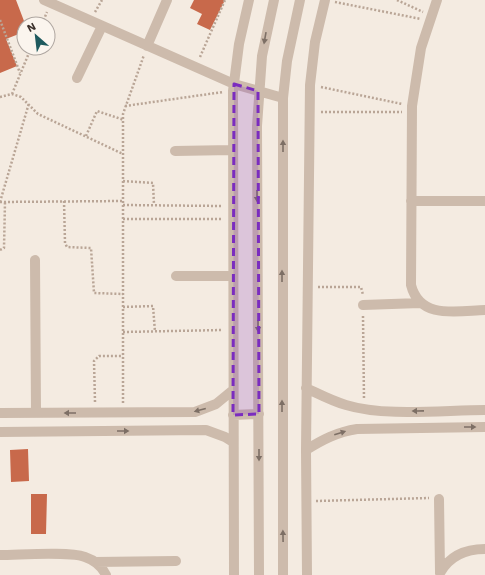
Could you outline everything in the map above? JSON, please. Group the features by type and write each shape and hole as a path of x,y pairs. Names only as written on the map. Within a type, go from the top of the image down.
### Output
{"street":[{"path":"44,0 195,67 234,87 258,91 283,98"},
{"path":"147,46 167,0"},
{"path":"234,575 232,150 234,87 239,44 248,0"},
{"path":"259,575 257,126 258,91 262,56 274,0"},
{"path":"283,575 283,98 287,61 300,0"},
{"path":"307,575 306,388 310,85 315,42 325,0"},
{"path":"437,0 430,18 415,77 412,109 411,285 414,295 420,303 429,309 439,311 485,310"},
{"path":"77,78 102,26"},
{"path":"175,151 232,150"},
{"path":"411,201 485,201"},
{"path":"35,260 36,413"},
{"path":"176,276 232,276"},
{"path":"363,305 420,303"},
{"path":"306,388 330,400 364,409 384,411 485,410"},
{"path":"0,413 195,412 216,404 233,390"},
{"path":"233,414 259,414"},
{"path":"306,450 324,439 342,432 357,429 485,427"},
{"path":"0,432 200,430 216,433 233,442"},
{"path":"439,499 440,574"},
{"path":"440,574 447,563 455,556 465,551 485,549"},
{"path":"0,555 73,555 84,557 95,562 176,561"},
{"path":"95,562 106,575"}],"path":[{"path":"195,67 225,0"},
{"path":"325,0 430,18"},
{"path":"397,0 430,18"},
{"path":"0,20 20,73"},
{"path":"123,412 124,120 125,106 147,46"},
{"path":"12,94 27,56"},
{"path":"310,85 412,109"},
{"path":"125,106 234,87"},
{"path":"0,97 12,94 21,96 38,114 123,154"},
{"path":"29,104 0,202 123,201"},
{"path":"310,112 412,109"},
{"path":"86,136 97,111 124,120"},
{"path":"123,181 153,183 154,205"},
{"path":"64,201 65,243 67,247 91,248 94,293 123,294"},
{"path":"0,250 4,248 5,202"},
{"path":"123,205 232,206"},
{"path":"123,219 232,219"},
{"path":"307,288 361,287 363,290 364,409"},
{"path":"123,307 153,306 155,332"},
{"path":"123,332 233,330"},
{"path":"95,413 94,361 99,356 123,356"},
{"path":"306,501 439,499"}],"highlighted area":[{"path":"234,84 258,91 259,414 233,415"}],"building":[{"path":"0,0 16,0 22,16 16,16 16,35 6,39 17,66 0,73"},
{"path":"194,0 225,0 210,30 197,24 202,14 190,8"},
{"path":"28,449 29,481 11,482 10,450"},
{"path":"31,494 47,494 46,534 31,534"}]}
